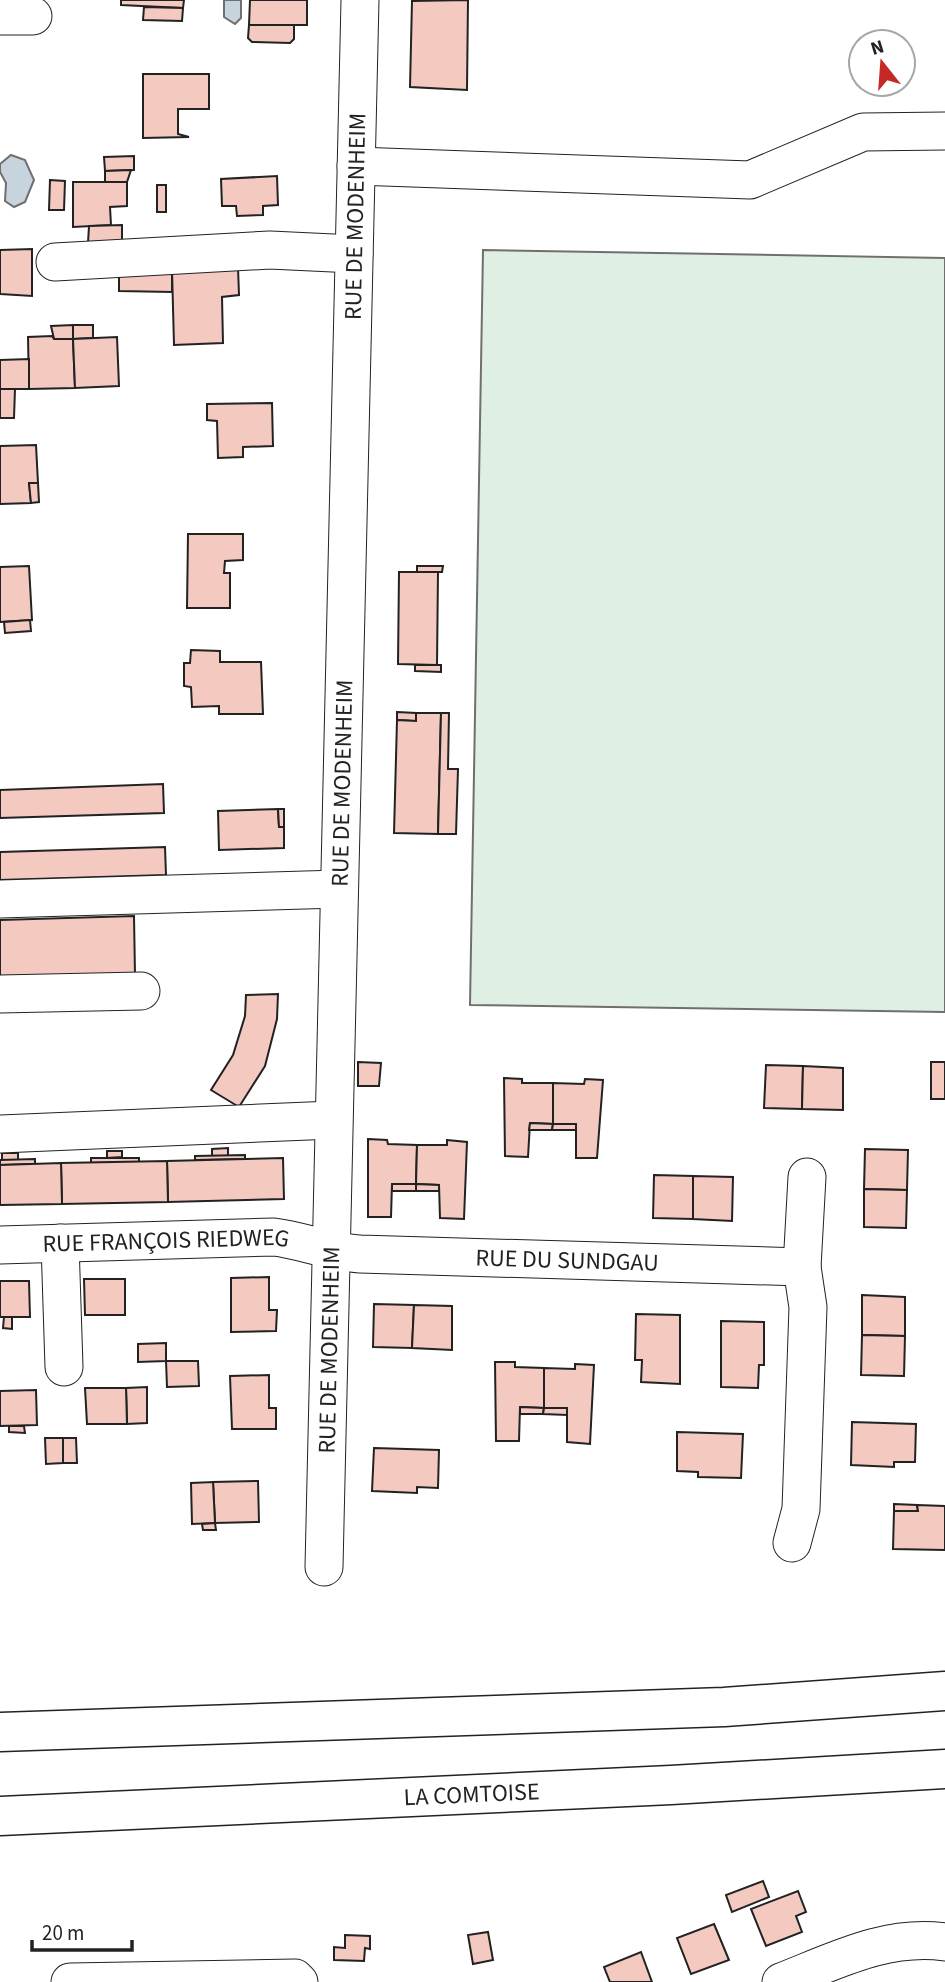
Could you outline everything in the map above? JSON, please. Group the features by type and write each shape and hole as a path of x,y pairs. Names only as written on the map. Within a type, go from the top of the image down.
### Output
{"highway":[{"path":"0,1732 724,1707 945,1691"},
{"name":"LA COMTOISE","path":"0,1816 671,1785 945,1769"}],"street":[{"name":"RUE DE MODENHEIM","path":"324,1567 360,0"},
{"path":"356,166 750,180 863,132 945,131"},
{"path":"55,262 270,250 354,254"},
{"path":"0,899 339,889"},
{"path":"0,994 141,990"},
{"path":"0,1134 334,1121"},
{"path":"792,1543 801,1508 808,1321 802,1267 807,1177"},
{"name":"RUE FRANÇOIS RIEDWEG","path":"0,1245 274,1237 308,1242 331,1252"},
{"path":"60,1243 64,1367"},
{"name":"RUE DU SUNDGAU","path":"331,1252 802,1267"},
{"path":"781,1982 877,1944 923,1939 945,1942"},
{"path":"70,1982 295,1978 299,1982"}],"green space":[{"path":"483,250 945,258 945,1012 470,1005"}],"shaded area":[{"path":"224,0 241,0 241,18 235,24 224,17"},
{"path":"11,155 25,160 34,180 25,202 14,207 5,201 6,183 0,172 0,164"}],"building":[{"path":"121,0 184,0 183,8 121,5"},
{"path":"250,0 307,0 307,25 249,25"},
{"path":"468,0 467,90 410,87 412,1"},
{"path":"144,7 183,8 182,21 143,20"},
{"path":"249,25 294,25 294,39 290,43 252,42 248,38"},
{"path":"143,74 209,74 209,109 178,109 178,134 189,137 143,138"},
{"path":"134,156 134,170 105,171 104,157"},
{"path":"131,170 127,182 105,183 105,171"},
{"path":"277,176 278,205 263,206 263,215 237,216 236,206 222,206 221,179"},
{"path":"50,180 65,181 64,210 49,210"},
{"path":"73,182 127,182 127,206 110,207 111,225 73,227"},
{"path":"157,185 166,185 166,212 157,212"},
{"path":"122,225 122,242 88,243 89,226"},
{"path":"32,249 32,296 0,294 0,250"},
{"path":"238,267 239,295 222,297 223,343 174,345 172,270"},
{"path":"119,269 172,270 172,292 119,291"},
{"path":"73,325 93,325 93,338 73,339"},
{"path":"73,325 73,339 54,339 51,326"},
{"path":"52,336 54,339 73,339 75,388 29,389 28,337"},
{"path":"117,337 119,386 75,388 73,339"},
{"path":"29,359 29,389 0,389 0,360"},
{"path":"0,389 15,389 14,418 0,418"},
{"path":"272,403 273,446 243,447 243,457 218,458 217,421 207,420 207,404"},
{"path":"36,445 38,483 29,483 31,503 0,504 0,446"},
{"path":"29,483 38,483 39,502 31,503"},
{"path":"188,534 243,534 243,560 225,561 224,573 230,573 230,608 187,608"},
{"path":"29,566 32,620 0,622 0,567"},
{"path":"417,566 443,566 442,572 417,572"},
{"path":"399,572 438,572 437,665 398,664"},
{"path":"30,620 31,631 5,633 4,622"},
{"path":"191,650 220,651 220,662 261,662 263,714 219,714 219,706 192,707 191,687 184,686 184,663 190,663"},
{"path":"415,665 441,665 441,672 415,671"},
{"path":"397,712 416,713 416,721 397,720"},
{"path":"416,713 441,713 438,834 394,833 397,720 416,721"},
{"path":"441,713 449,713 448,769 458,769 456,834 438,834"},
{"path":"163,784 164,813 0,818 0,790"},
{"path":"278,809 279,827 284,827 284,848 219,850 218,811"},
{"path":"278,809 284,809 284,827 279,827"},
{"path":"165,847 166,875 0,880 0,852"},
{"path":"134,916 135,975 0,978 0,920"},
{"path":"278,994 277,1019 265,1066 239,1107 211,1090 233,1055 245,1016 246,995"},
{"path":"358,1062 381,1063 379,1086 358,1086"},
{"path":"931,1062 945,1062 945,1099 931,1099"},
{"path":"766,1065 803,1066 802,1109 764,1108"},
{"path":"803,1066 843,1068 843,1110 802,1109"},
{"path":"504,1078 522,1079 522,1083 553,1083 553,1124 530,1123 528,1157 505,1156"},
{"path":"585,1079 603,1080 597,1158 576,1158 576,1124 553,1124 553,1083 584,1084"},
{"path":"530,1123 553,1124 552,1130 529,1130"},
{"path":"553,1124 576,1124 576,1130 552,1130"},
{"path":"368,1139 387,1140 388,1144 417,1145 416,1184 392,1184 391,1217 368,1217"},
{"path":"447,1140 467,1142 464,1219 440,1218 439,1185 416,1184 417,1145 447,1145"},
{"path":"228,1148 228,1156 212,1156 212,1149"},
{"path":"865,1149 908,1150 907,1190 864,1189"},
{"path":"107,1151 122,1151 122,1157 107,1158"},
{"path":"2,1153 18,1153 18,1160 2,1160"},
{"path":"245,1155 245,1159 195,1160 195,1156"},
{"path":"91,1158 139,1158 139,1162 91,1163"},
{"path":"283,1158 284,1199 168,1202 167,1161"},
{"path":"35,1159 35,1164 0,1165 0,1160"},
{"path":"167,1161 168,1202 62,1204 61,1163"},
{"path":"61,1163 62,1204 0,1205 0,1165"},
{"path":"654,1175 693,1176 693,1219 653,1218"},
{"path":"693,1176 733,1177 732,1221 693,1219"},
{"path":"392,1184 416,1184 416,1191 392,1191"},
{"path":"416,1184 439,1185 439,1191 416,1191"},
{"path":"864,1189 907,1190 906,1228 864,1227"},
{"path":"269,1277 269,1310 277,1310 276,1331 231,1332 231,1278"},
{"path":"84,1279 125,1279 125,1315 85,1315"},
{"path":"0,1281 29,1281 30,1317 0,1317"},
{"path":"862,1295 905,1297 905,1336 862,1335"},
{"path":"374,1304 414,1305 412,1348 373,1347"},
{"path":"414,1305 452,1306 452,1350 412,1348"},
{"path":"636,1314 680,1315 680,1384 641,1382 642,1360 635,1360"},
{"path":"4,1317 12,1317 12,1329 3,1328"},
{"path":"721,1321 764,1322 764,1365 759,1365 758,1388 721,1387"},
{"path":"862,1335 905,1336 904,1376 861,1375"},
{"path":"166,1343 166,1361 138,1362 138,1344"},
{"path":"166,1361 198,1361 199,1386 167,1387"},
{"path":"495,1362 515,1362 515,1367 544,1368 544,1408 520,1407 519,1441 496,1441"},
{"path":"575,1364 594,1365 590,1444 567,1442 567,1408 544,1408 544,1368 575,1369"},
{"path":"269,1375 269,1408 276,1408 276,1429 232,1429 230,1376"},
{"path":"147,1387 147,1423 127,1424 126,1388"},
{"path":"85,1388 126,1388 127,1424 87,1424"},
{"path":"36,1390 37,1425 0,1426 0,1391"},
{"path":"520,1407 544,1408 543,1414 520,1414"},
{"path":"544,1408 567,1408 567,1415 543,1414"},
{"path":"852,1422 916,1424 915,1462 894,1462 894,1467 851,1465"},
{"path":"9,1426 24,1426 25,1433 9,1432"},
{"path":"677,1432 743,1434 741,1478 698,1477 698,1472 677,1471"},
{"path":"45,1438 63,1438 63,1463 46,1464"},
{"path":"63,1438 76,1438 77,1463 63,1463"},
{"path":"374,1448 439,1450 438,1488 417,1487 417,1493 372,1491"},
{"path":"258,1481 259,1522 215,1523 213,1482"},
{"path":"213,1482 215,1523 192,1524 191,1483"},
{"path":"894,1504 917,1505 918,1511 894,1511"},
{"path":"917,1505 945,1506 945,1550 893,1549 894,1511 918,1511"},
{"path":"215,1523 216,1530 203,1530 202,1524"},
{"path":"763,1881 769,1897 732,1912 726,1895"},
{"path":"798,1891 806,1912 796,1916 802,1932 766,1946 751,1909"},
{"path":"714,1924 729,1960 691,1974 677,1938"},
{"path":"488,1932 493,1960 473,1964 468,1935"},
{"path":"345,1935 370,1936 370,1949 365,1948 364,1961 334,1960 334,1947 345,1948"},
{"path":"641,1952 652,1982 610,1982 604,1967"}]}
